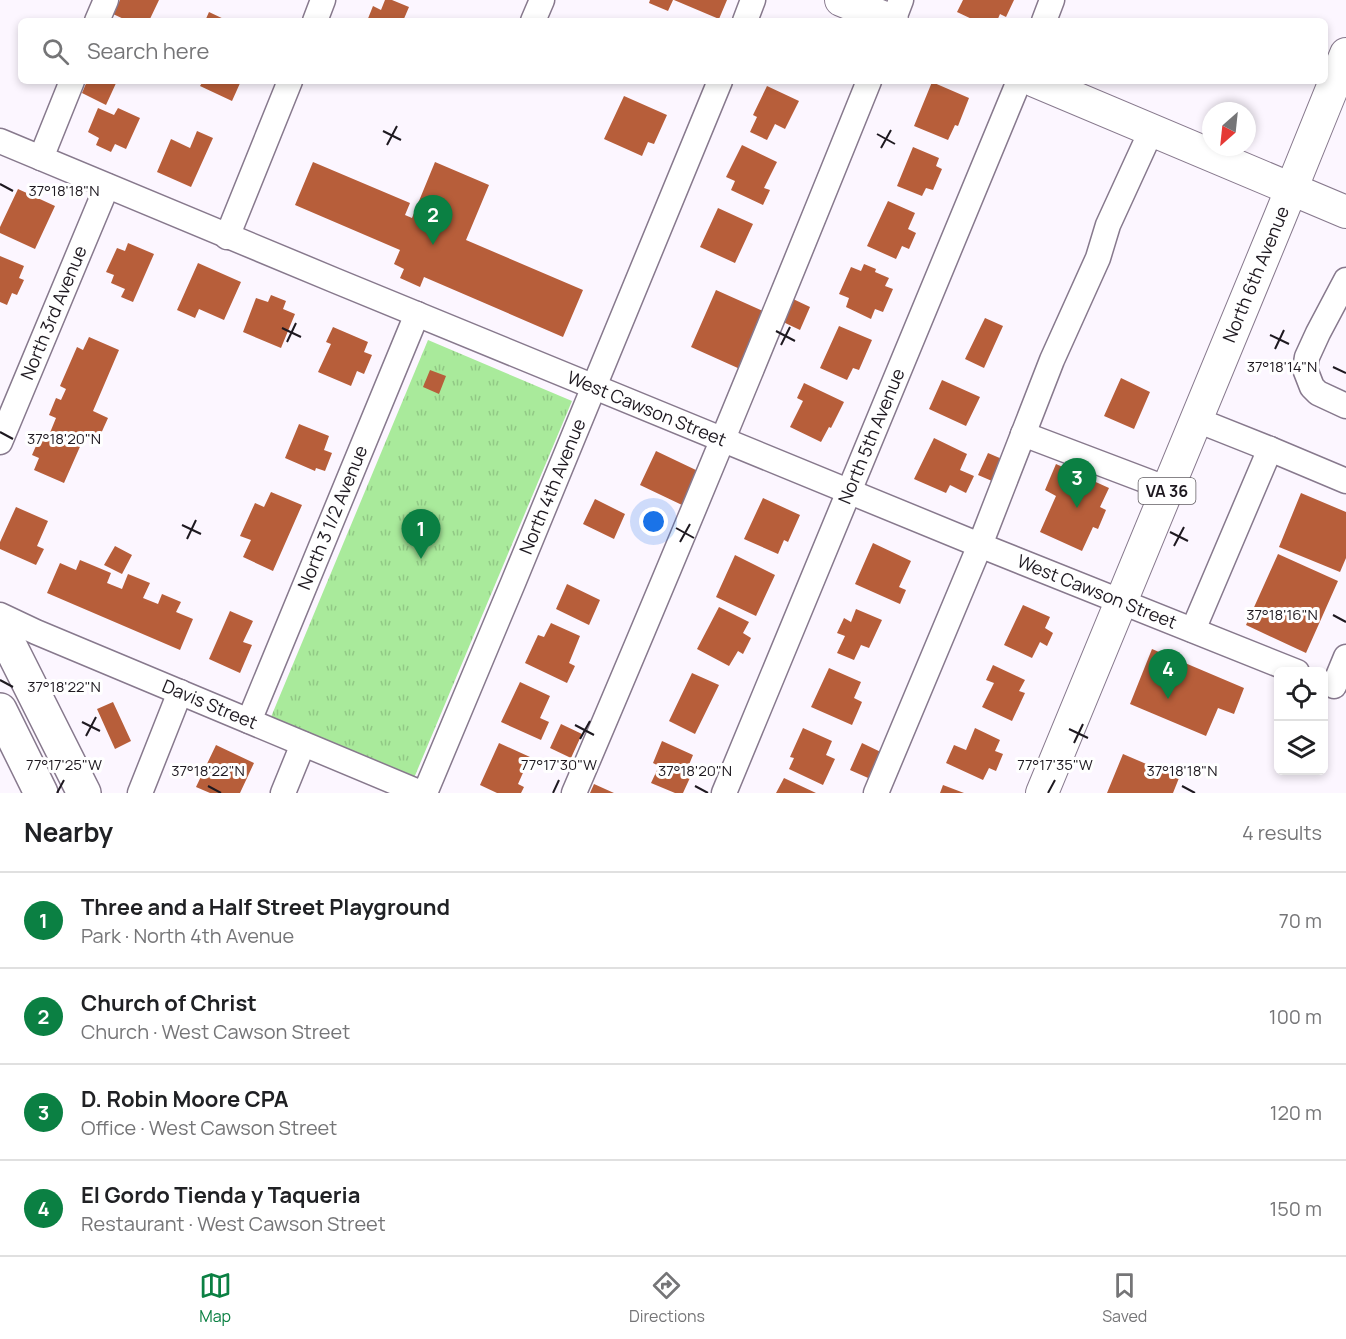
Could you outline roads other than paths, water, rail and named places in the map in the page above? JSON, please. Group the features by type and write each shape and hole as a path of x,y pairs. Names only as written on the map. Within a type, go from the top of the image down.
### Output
{"highway":[{"path":"0,626 84,793"},
{"path":"0,710 41,793"}],"main road":[{"path":"841,0 885,18"},
{"name":"North 6th Avenue","path":"1042,793 1346,55"},
{"path":"1042,84 1346,212"}],"street":[{"path":"98,18 106,0"},
{"path":"316,18 323,0"},
{"path":"534,18 542,0"},
{"path":"746,18 753,0"},
{"path":"893,18 902,0"},
{"path":"1045,18 1052,0"},
{"path":"40,158 71,84"},
{"path":"227,237 289,84"},
{"name":"North 4th Avenue","path":"423,793 518,572 719,84"},
{"path":"574,793 643,632 868,84"},
{"name":"North 5th Avenue","path":"724,793 1018,84"},
{"path":"876,793 980,545 1052,360 1098,258 1108,225 1152,129"},
{"name":"West Cawson Street","path":"0,141 593,388 1285,667"},
{"name":"North 3rd Avenue","path":"0,442 107,186"},
{"path":"1346,280 1318,333 1307,357 1305,369 1308,380 1318,393 1346,406"},
{"name":"North 3 1/2 Avenue","path":"249,721 417,314"},
{"path":"1197,420 1346,481"},
{"path":"1023,434 1168,489"},
{"path":"1193,630 1270,449"},
{"name":"Davis Street","path":"0,615 423,793"},
{"path":"1334,686 1346,657"},
{"path":"140,793 180,692"},
{"path":"283,793 303,744"}],"place":[{"name":"Church of Christ","path":"433,245"},
{"name":"D. Robin Moore CPA","path":"1077,508"},
{"name":"Three and a Half Street Playground","path":"421,559"},
{"name":"El Gordo Tienda y Taqueria","path":"1168,699"}]}
